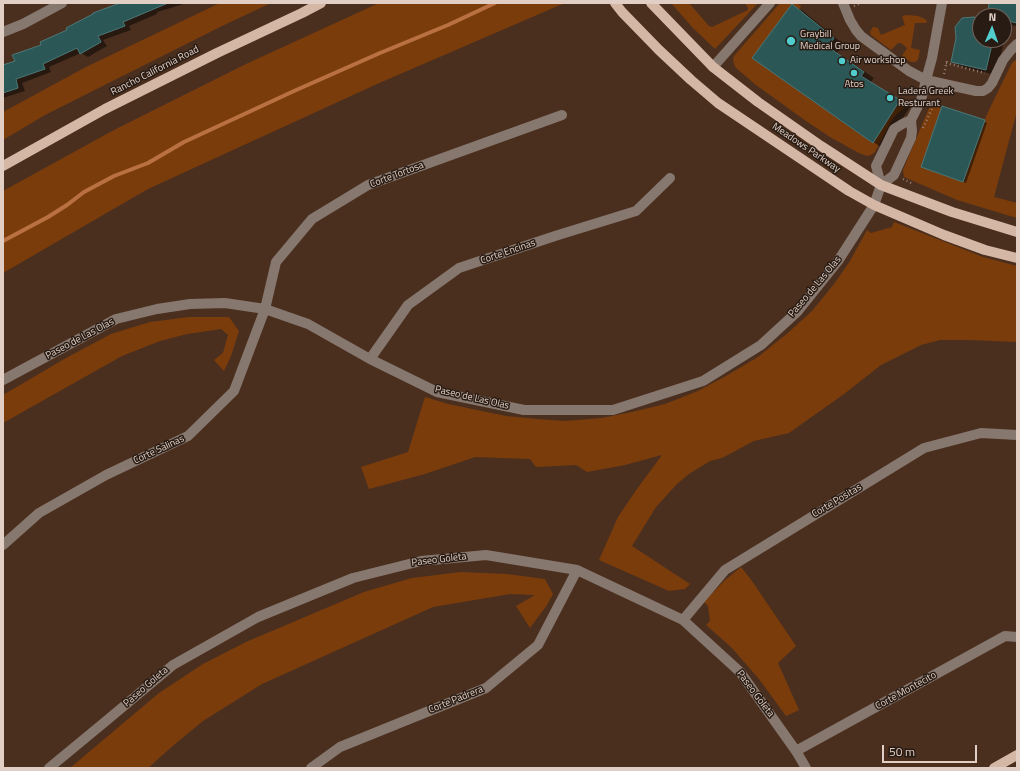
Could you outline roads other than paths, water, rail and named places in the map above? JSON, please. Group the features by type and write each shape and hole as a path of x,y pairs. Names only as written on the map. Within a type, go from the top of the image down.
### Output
{"main road":[{"name":"Rancho California Road","path":"3,166 105,109 321,3"},
{"name":"Meadows Parkway","path":"615,3 659,50 718,103 849,191 874,205 944,235 985,250 1017,258"},
{"name":"Meadows Parkway","path":"651,3 713,67 758,102 821,146 880,184 952,212 1017,232"},
{"path":"994,768 1017,754"}],"street":[{"path":"3,32 23,24 62,3"},
{"path":"713,67 770,3"},
{"path":"842,3 850,20 861,36 909,71 926,80 976,91 983,91 988,88 1003,60 1010,50 1017,44"},
{"path":"911,120 894,129 876,166 880,184 894,175 910,138 912,132 911,120 921,100 932,58 942,3"},
{"name":"Corte Tortosa","path":"265,309 276,262 312,219 368,185 562,115"},
{"name":"Corte Encinas","path":"370,359 408,305 459,268 636,210 670,178"},
{"name":"Paseo de Las Olas","path":"3,380 116,318 157,309 190,304 225,303 265,309 308,324 370,359 437,392 524,410 613,410 703,381 761,345 798,311 838,261 874,205 880,184"},
{"name":"Corte Salinas","path":"3,545 39,513 106,475 188,436 234,390 265,309"},
{"name":"Corte Positas","path":"683,620 725,570 924,448 981,433 1017,435"},
{"name":"Paseo Goleta","path":"49,768 173,664 258,617 353,578 420,561 486,555 577,570 683,620 740,672 796,751 806,768"},
{"name":"Corte Padrera","path":"311,768 340,747 486,688 538,645 577,570"},
{"name":"Corte Montecito","path":"796,751 1005,636 1017,637"}],"waterway":[{"path":"3,241 48,217 84,192 114,176 148,163 184,142 294,91 448,25 495,3"}],"place":[{"name":"Graybill Medical Group","path":"791,41"},
{"name":"Air workshop","path":"842,61"},
{"name":"Atos","path":"854,73"},
{"name":"Laderá Greek Resturant","path":"890,98"}]}
